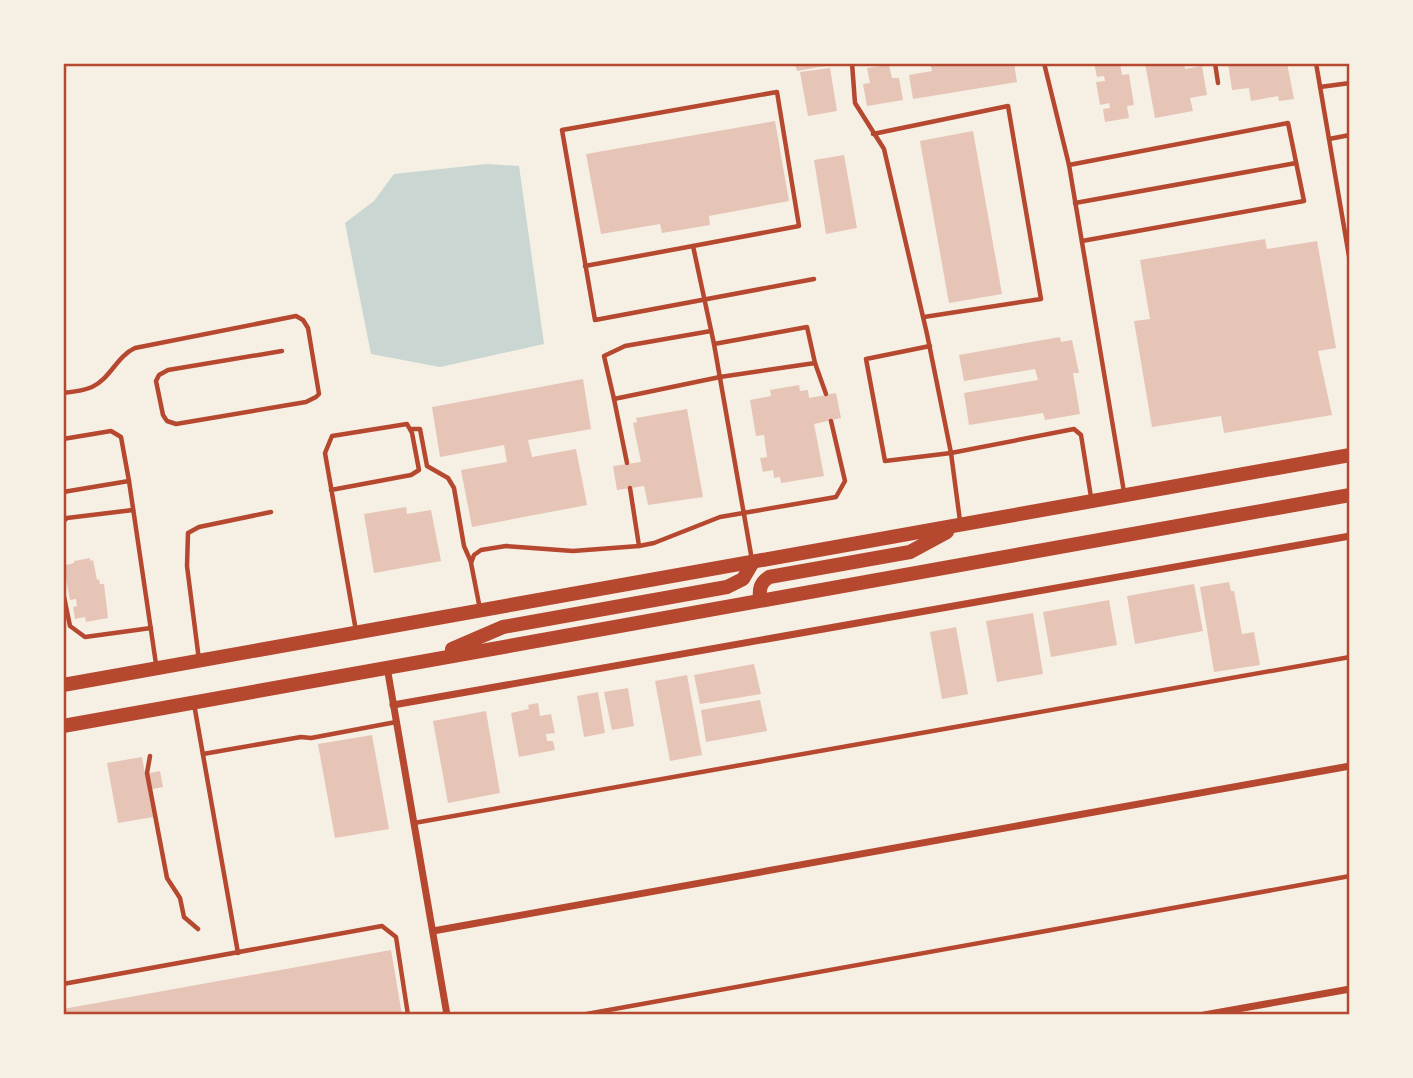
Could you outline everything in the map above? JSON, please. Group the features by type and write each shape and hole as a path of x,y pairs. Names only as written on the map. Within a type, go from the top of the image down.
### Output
{"main road":[{"path":"63,685 1350,455"},
{"path":"63,726 1350,495"},
{"path":"760,600 762,582 769,577 910,552 961,525"},
{"path":"429,659 503,627 727,587 743,579 752,562"}],"street":[{"path":"393,705 1350,536"},
{"path":"387,667 447,1015"},
{"path":"433,931 1350,766"},
{"path":"1204,1015 1350,989"}],"lane":[{"path":"852,63 855,103 884,149 924,317 951,453 961,525"},
{"path":"1044,63 1069,165 1124,496"},
{"path":"1215,63 1218,83"},
{"path":"1316,63 1350,262"},
{"path":"1320,87 1350,83"},
{"path":"584,266 799,226 777,92 562,130 584,266 595,320 814,279"},
{"path":"873,134 1008,106 1041,299 924,317"},
{"path":"1069,165 1288,123 1304,201 1082,241"},
{"path":"1329,139 1350,135"},
{"path":"1075,203 1296,163"},
{"path":"693,246 714,344 752,562"},
{"path":"63,393 93,387 128,351 135,348 296,316 303,320 307,328 319,394 316,397 306,402 176,424 167,421 163,415 156,381 159,375 168,370 282,351"},
{"path":"714,344 807,327 826,394"},
{"path":"626,463 604,356 625,346 711,331"},
{"path":"930,346 866,359 886,461 951,453 1074,429 1081,435 1091,502"},
{"path":"614,399 720,377 816,362"},
{"path":"471,563 474,555 481,550 506,546 573,551 639,546 654,543 720,517 836,497 845,481 831,421"},
{"path":"331,490 411,475 419,470 407,424 332,436 325,453 331,490 356,632"},
{"path":"410,429 420,429 426,466 448,478 454,488 464,546 471,563 480,611"},
{"path":"63,439 111,431 121,438 156,668"},
{"path":"63,492 129,481"},
{"path":"630,488 639,546"},
{"path":"63,522 66,518 133,510"},
{"path":"199,661 187,566 188,533 199,527 271,512"},
{"path":"63,592 69,626 85,637 151,628"},
{"path":"414,824 1350,657"},
{"path":"194,703 238,953"},
{"path":"203,754 396,722"},
{"path":"150,756 147,773 167,878 180,898 184,917 198,929"},
{"path":"581,1015 1350,876"},
{"path":"63,984 382,926 396,937 408,1015"}],"shaded area":[{"path":"487,164 519,166 544,344 440,367 371,354 345,223 374,201 394,174"}],"building":[{"path":"795,63 836,63 836,64 797,71"},
{"path":"930,63 1014,63 1017,82 913,99 909,75 932,71"},
{"path":"1094,63 1120,63 1122,75 1129,74 1134,105 1127,106 1129,118 1105,122 1103,109 1110,108 1109,103 1100,105 1096,82 1105,81 1104,76 1097,77"},
{"path":"1145,63 1184,63 1185,69 1202,66 1207,95 1190,98 1193,111 1155,118"},
{"path":"1228,63 1287,63 1294,99 1279,101 1278,96 1251,101 1249,88 1232,90"},
{"path":"889,65 892,78 899,78 903,100 867,106 863,84 870,83 867,68"},
{"path":"830,68 837,111 808,116 800,72"},
{"path":"775,121 789,201 709,216 710,225 662,233 660,224 601,234 586,154"},
{"path":"973,131 1002,294 949,303 920,141"},
{"path":"844,155 857,228 826,234 814,160"},
{"path":"1265,239 1267,249 1317,241 1336,348 1318,351 1332,415 1224,433 1221,416 1152,427 1134,321 1150,319 1140,260"},
{"path":"1060,337 1061,342 1072,340 1079,373 1073,373 1080,414 1045,420 1043,413 969,425 964,393 1038,380 1035,369 964,381 959,355"},
{"path":"583,379 591,429 528,440 532,457 576,449 587,505 472,527 461,470 507,462 504,445 440,457 432,407"},
{"path":"799,385 800,391 808,390 809,398 836,393 841,418 814,424 824,476 781,483 780,477 774,478 773,470 763,472 760,458 767,457 764,435 756,436 750,400 771,396 770,390"},
{"path":"687,409 703,497 648,505 644,486 617,490 613,466 641,462 633,423 637,422 636,418"},
{"path":"406,507 407,514 431,510 441,561 374,573 364,514"},
{"path":"90,558 90,561 93,560 97,580 104,584 108,618 86,622 85,617 75,619 73,607 77,606 76,599 70,600 64,569 74,561"},
{"path":"1229,582 1231,591 1234,591 1242,634 1254,632 1260,665 1214,672 1200,587"},
{"path":"1194,584 1203,631 1135,644 1127,596"},
{"path":"1109,600 1117,645 1051,657 1043,612"},
{"path":"1033,613 1043,674 997,682 986,621"},
{"path":"956,627 968,694 942,699 930,632"},
{"path":"754,664 761,694 700,704 694,675"},
{"path":"687,675 702,755 670,761 655,681"},
{"path":"628,688 634,726 612,730 604,692"},
{"path":"598,692 605,733 584,737 577,696"},
{"path":"760,700 767,731 706,742 701,710"},
{"path":"538,703 540,716 551,714 555,733 546,734 547,741 553,741 555,750 519,757 511,713 529,709 528,705"},
{"path":"486,711 500,793 448,803 433,721"},
{"path":"372,735 389,829 335,838 318,744"},
{"path":"142,757 145,774 160,771 163,787 148,790 153,817 118,823 107,763"},
{"path":"391,950 402,1015 63,1015 63,1009"}]}
